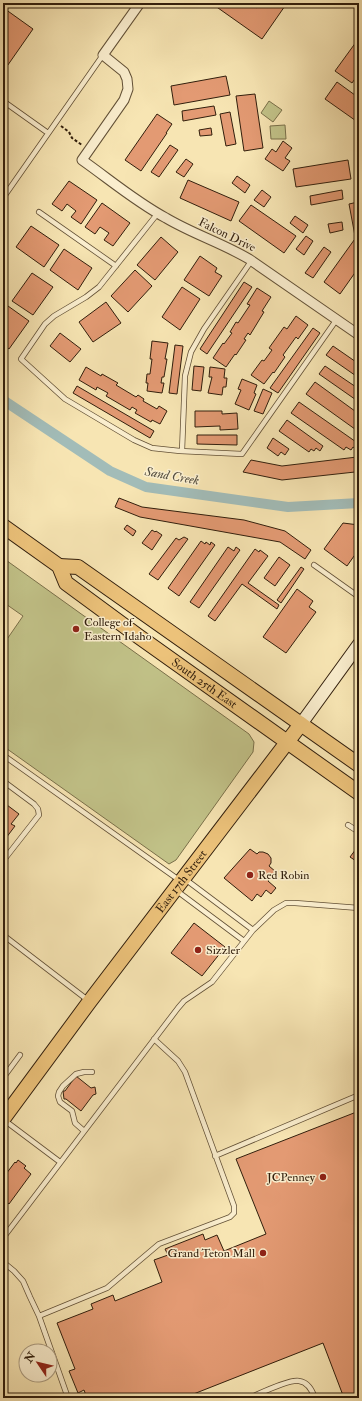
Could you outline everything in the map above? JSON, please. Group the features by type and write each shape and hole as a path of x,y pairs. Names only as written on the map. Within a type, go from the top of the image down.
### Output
{"main road":[{"name":"South 25th East","path":"3,526 59,566 66,582 138,636 359,793"},
{"name":"South 25th East","path":"59,566 78,567 359,765"},
{"name":"East 17th Street","path":"3,1119 359,644"}],"street":[{"path":"103,55 140,3"},
{"name":"Falcon Drive","path":"103,55 124,72 127,79 128,89 124,100 82,160 158,213 183,228 233,249 252,260 359,336"}],"lane":[{"path":"3,198 103,55"},
{"path":"3,101 48,133"},
{"path":"39,212 116,266"},
{"path":"158,213 99,287 86,297 54,316 45,324 21,359 65,398 134,440 152,448 242,454 337,319"},
{"path":"182,451 185,376 191,352 204,329 252,260"},
{"path":"314,565 359,597"},
{"path":"3,755 180,883 252,930"},
{"path":"3,781 34,804 38,809 39,815 3,861"},
{"path":"348,825 359,832"},
{"path":"180,883 244,941"},
{"path":"3,1238 184,1001 212,982 252,930 274,910 286,903 359,908"},
{"path":"3,935 90,1001"},
{"path":"39,1316 107,1288 159,1244 230,1217 234,1213 234,1206 185,1072 178,1061 154,1040"},
{"path":"3,1078 20,1055"},
{"path":"84,1131 75,1123 72,1111 60,1102 58,1096 63,1086 76,1074 92,1072"},
{"path":"215,1156 359,1095"},
{"path":"3,1119 60,1162"},
{"path":"3,1262 14,1271 22,1281 39,1316 68,1398"},
{"path":"249,1398 299,1380 309,1386 315,1398"}],"path":[{"path":"61,126 82,146"}],"green space":[{"path":"269,101 282,110 273,122 261,113"},
{"path":"285,125 286,139 271,139 270,126"},
{"name":"College of Eastern Idaho","path":"3,558 249,734 254,742 253,752 176,860 169,864 3,746 3,645 23,616 3,602"}],"building":[{"path":"3,3 9,3 5,9 33,29 3,72"},
{"path":"211,3 251,3 257,8 261,3 287,3 262,39"},
{"path":"359,38 359,73 352,83 335,71"},
{"path":"226,76 230,95 174,105 171,86"},
{"path":"337,82 359,98 359,123 325,99"},
{"path":"255,94 263,148 244,151 236,96"},
{"path":"214,106 216,115 183,121 182,111"},
{"path":"230,112 236,144 226,146 220,114"},
{"path":"157,114 172,124 141,171 125,160"},
{"path":"211,128 212,135 200,136 199,130"},
{"path":"283,141 292,148 285,158 290,161 283,171 265,159 272,149 276,152"},
{"path":"170,145 178,150 159,177 151,172"},
{"path":"186,159 193,164 184,177 176,172"},
{"path":"348,160 351,179 296,187 293,169"},
{"path":"237,176 250,185 245,193 232,183"},
{"path":"188,180 239,202 231,221 180,198"},
{"path":"69,181 97,200 81,224 71,217 76,211 67,204 62,211 52,204"},
{"path":"262,190 271,197 264,207 254,200"},
{"path":"342,190 343,199 311,205 310,196"},
{"path":"358,202 359,235 355,236 349,204"},
{"path":"102,203 130,223 113,246 104,240 109,233 100,227 95,234 85,227"},
{"path":"251,205 296,236 284,253 239,221"},
{"path":"295,216 308,225 303,233 290,223"},
{"path":"342,222 343,230 330,233 328,224"},
{"path":"31,226 59,245 44,267 16,247"},
{"path":"306,236 313,241 304,255 296,249"},
{"path":"357,236 359,238 359,267 340,294 324,282"},
{"path":"161,237 178,252 155,280 137,265"},
{"path":"324,247 331,252 313,278 305,273"},
{"path":"64,249 92,268 78,290 50,270"},
{"path":"200,256 217,268 215,272 222,276 209,296 184,280"},
{"path":"135,270 152,286 128,312 111,296"},
{"path":"32,273 53,287 33,315 12,301"},
{"path":"244,282 252,287 207,354 200,349"},
{"path":"182,287 200,299 180,330 162,317"},
{"path":"257,288 271,297 250,335 248,333 244,339 246,340 226,367 213,358 232,333 230,332 236,322 238,323 250,305 247,304"},
{"path":"106,302 121,323 93,342 79,322"},
{"path":"8,306 29,321 9,349 3,344 3,313"},
{"path":"296,316 308,325 298,339 296,337 283,355 285,357 264,384 251,375 262,360 264,361 272,350 269,348 284,327 287,329"},
{"path":"313,328 320,333 278,393 270,388"},
{"path":"60,333 81,349 70,362 50,346"},
{"path":"152,341 168,343 164,377 162,377 161,383 164,383 162,393 147,391 147,374 150,374 152,359 150,359"},
{"path":"175,345 183,346 177,394 169,393"},
{"path":"333,346 359,364 359,378 326,355"},
{"path":"194,366 204,367 201,391 192,390"},
{"path":"325,366 359,389 359,402 319,374"},
{"path":"86,367 101,376 102,374 118,383 116,385 136,397 138,395 144,399 143,401 157,409 159,406 167,411 160,424 152,420 151,422 135,413 137,410 132,407 130,410 106,396 108,393 97,387 96,390 79,380"},
{"path":"210,367 225,369 224,378 227,378 226,387 223,387 222,395 208,393 212,377 209,377"},
{"path":"242,379 257,385 254,393 256,394 249,410 235,404 241,390 238,389"},
{"path":"315,382 359,414 359,432 306,394"},
{"path":"77,386 154,431 150,438 73,393"},
{"path":"263,389 272,393 263,414 254,411"},
{"path":"299,402 359,444 356,449 353,447 351,450 346,447 344,450 291,413"},
{"path":"195,411 222,411 222,414 237,413 238,429 220,430 220,426 195,427"},
{"path":"287,420 323,446 320,451 316,448 314,451 311,449 309,452 279,431"},
{"path":"197,435 237,435 237,445 197,444"},
{"path":"273,438 289,449 285,455 281,452 278,456 267,448"},
{"path":"357,457 359,458 359,474 355,472 282,480 243,472 251,460 282,466"},
{"path":"119,498 142,507 244,520 285,531 311,550 305,559 280,542 140,517 115,507"},
{"path":"343,523 359,525 359,549 347,566 324,549"},
{"path":"127,525 136,531 133,536 124,529"},
{"path":"152,530 162,535 152,550 142,543"},
{"path":"184,537 188,539 158,580 149,574 176,538 179,540"},
{"path":"201,541 210,545 211,542 215,545 179,596 168,588"},
{"path":"228,547 234,551 236,547 240,550 199,608 190,602"},
{"path":"255,549 259,552 260,550 268,556 248,583 279,605 277,609 242,584 215,621 208,616"},
{"path":"279,557 290,565 275,586 264,578"},
{"path":"301,567 304,569 281,603 277,600"},
{"path":"297,589 313,601 309,607 316,612 286,653 263,637"},
{"path":"3,802 19,814 11,824 15,826 3,842"},
{"path":"359,845 359,863 350,857"},
{"name":"Red Robin","path":"250,849 257,854 259,852 263,852 268,854 271,858 271,863 269,866 276,872 268,881 276,888 271,894 266,890 261,897 257,894 252,901 224,878"},
{"name":"Sizzler","path":"194,923 225,947 202,976 171,953"},
{"path":"76,1076 91,1088 95,1087 96,1094 93,1095 81,1111 64,1099 63,1091 65,1091"},
{"name":"Grand Teton Mall","path":"359,1111 359,1398 344,1398 323,1343 191,1395 193,1398 87,1398 84,1390 78,1393 69,1371 75,1369 57,1323 93,1309 91,1304 113,1295 115,1301 162,1282 154,1260 168,1255 165,1249 203,1234 205,1240 217,1235 224,1251 266,1234 236,1159"},
{"path":"18,1160 26,1166 24,1168 31,1174 9,1204 3,1199 3,1178"}],"waterway":[{"name":"Sand Creek","path":"3,400 110,471 146,487 288,507 359,503"}],"place":[{"name":"College of Eastern Idaho","path":"76,629"},
{"name":"Red Robin","path":"250,875"},
{"name":"Sizzler","path":"198,950"},
{"name":"JCPenney","path":"323,1177"},
{"name":"Grand Teton Mall","path":"263,1253"}]}
